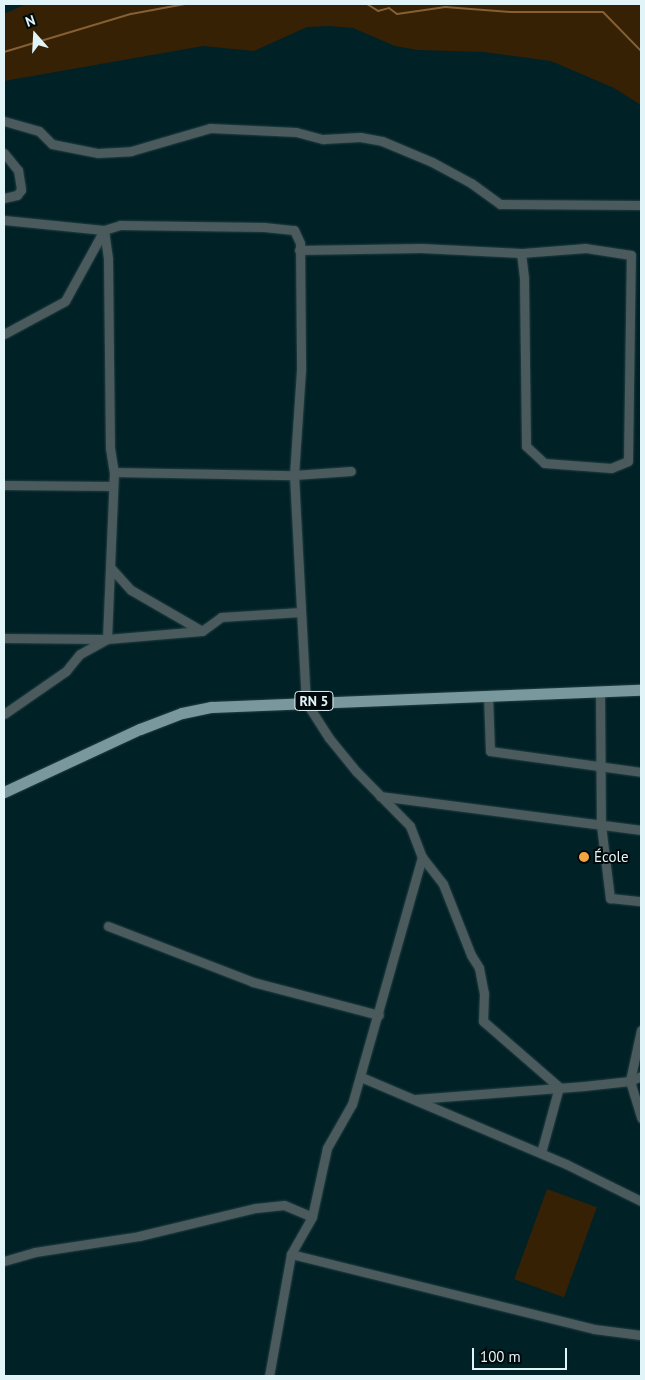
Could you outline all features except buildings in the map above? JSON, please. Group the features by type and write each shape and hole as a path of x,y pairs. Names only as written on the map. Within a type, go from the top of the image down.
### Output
{"main road":[{"name":"RN 5","path":"4,792 182,714 228,705 641,690"}],"street":[{"path":"4,121 39,131 52,144 98,153 131,151 207,128 296,132 323,139 360,138 382,141 432,162 471,183 500,204 641,205"},
{"path":"4,153 18,170 21,190 17,195 4,198"},
{"path":"4,220 104,230 120,225 294,230 300,243 298,250 301,370 294,475 306,702 329,738 380,796 410,826 422,857 443,884 471,955 479,968 484,993 483,1021 559,1088"},
{"path":"4,334 65,301 104,230"},
{"path":"104,230 108,259 110,448 114,472 107,639"},
{"path":"298,250 421,248 521,253 584,248 631,255 628,461 611,468 544,462 526,446 524,288 521,253"},
{"path":"114,472 294,475 351,471"},
{"path":"4,484 113,486"},
{"path":"110,567 131,590 202,631"},
{"path":"4,638 107,639 202,631 221,617 301,612"},
{"path":"4,714 66,671 80,654 107,639"},
{"path":"600,691 601,825 610,898 641,901"},
{"path":"488,696 490,751 641,772"},
{"path":"380,796 641,830"},
{"path":"269,1376 291,1254 312,1217 327,1148 352,1104 361,1077 422,857"},
{"path":"108,926 253,982 379,1015"},
{"path":"641,1030 630,1081 641,1118"},
{"path":"413,1099 630,1081 641,1076"},
{"path":"361,1077 541,1153 641,1201"},
{"path":"541,1153 559,1088"},
{"path":"4,1261 35,1252 139,1236 256,1208 284,1205 312,1217"},
{"path":"291,1254 594,1329 641,1335"}],"shaded area":[{"path":"26,4 641,4 641,105 614,88 551,61 484,52 418,50 395,46 353,28 330,26 307,27 254,51 203,46 4,81 4,14"},
{"path":"547,1189 597,1207 564,1297 514,1279"}],"waterway":[{"path":"4,52 131,14 185,4"},
{"path":"367,4 378,11 389,8 397,14 445,7 511,12 603,12 641,51"}],"place":[{"name":"École","path":"584,857"}]}
